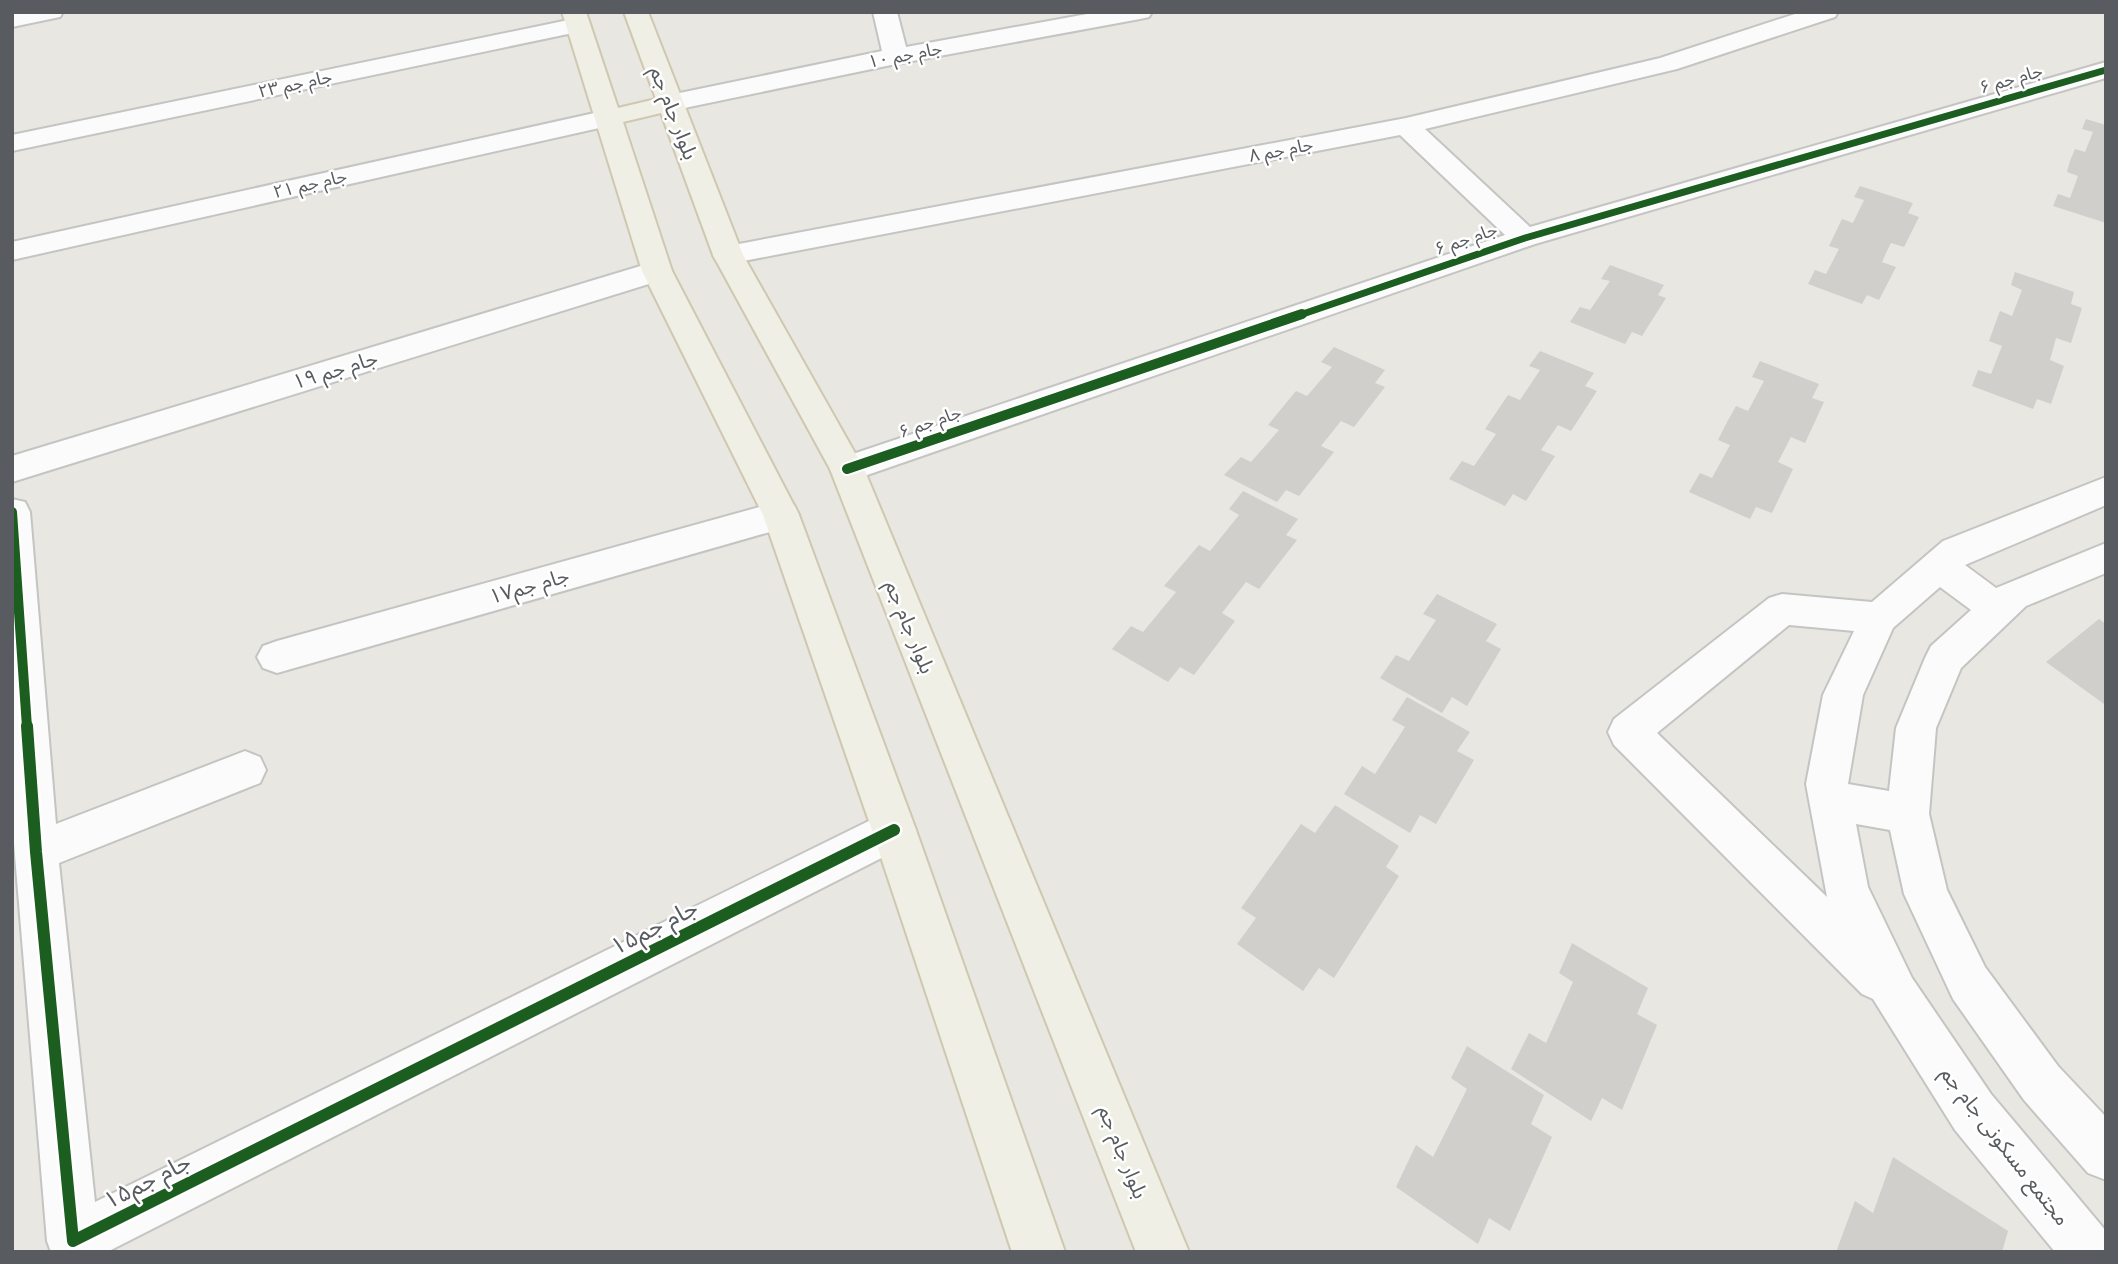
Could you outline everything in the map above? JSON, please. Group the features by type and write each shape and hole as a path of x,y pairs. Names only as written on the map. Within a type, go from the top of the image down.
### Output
{"main road":[{"name":"بلوار جام جم","path":"636,12 728,255 846,469 1163,1252"},
{"path":"576,18 657,271 780,515 894,830 1039,1252"},
{"path":"608,118 670,103"}],"street":[{"path":"12,20 51,12"},
{"path":"884,12 896,56"},
{"name":"جام جم ۱۰","path":"670,103 896,56 1140,12"},
{"name":"جام جم ۸","path":"728,255 1406,126 1668,64 1826,12"},
{"name":"جام جم ۲۳","path":"12,143 576,18"},
{"name":"جام جم ۶","path":"846,469 1525,238 2106,70"},
{"name":"جام جم ۲۱","path":"12,251 608,118"},
{"path":"1406,126 1525,238"},
{"name":"جام جم ۱۹","path":"12,469 657,271"},
{"name":"مجتمع مسکونی جام جم","path":"2089,1252 1973,1112 1895,995 1846,889 1827,784 1843,695 1879,618 1956,551 2106,490"},
{"name":"جام جم۱۵","path":"12,512 36,852 73,1241 894,830"},
{"name":"جام جم۱۷","path":"276,657 780,515"},
{"path":"2106,557 2013,595 1945,658 1916,728 1908,814 1926,894 1969,983 2041,1083 2106,1155"},
{"path":"1940,566 1998,610"},
{"path":"1879,618 1782,609 1628,732 1895,995"},
{"path":"36,852 245,770"},
{"path":"1830,800 1908,814"}],"building":[{"path":"2086,119 2106,125 2106,223 2053,206 2058,194 2070,198 2078,176 2067,172 2070,161 2075,149 2085,152 2093,132 2082,129"},
{"path":"1860,186 1913,203 1908,213 1919,217 1904,247 1891,243 1887,251 1882,262 1896,267 1879,300 1867,295 1862,304 1808,284 1815,270 1826,274 1839,249 1829,246 1842,219 1853,223 1864,200 1854,197"},
{"path":"1610,265 1664,285 1658,295 1666,298 1642,336 1632,332 1625,344 1570,322 1580,307 1590,310 1610,281 1601,279"},
{"path":"2015,272 2074,292 2071,304 2082,308 2071,343 2056,338 2050,360 2064,366 2051,404 2037,399 2033,409 1972,386 1978,370 1991,374 2002,346 1989,341 2000,311 2012,316 2022,290 2011,285"},
{"path":"1334,347 1385,370 1375,383 1385,387 1354,427 1341,421 1321,446 1334,452 1299,496 1286,490 1277,502 1224,475 1241,457 1251,462 1279,430 1268,425 1296,391 1307,396 1332,367 1321,362"},
{"path":"1540,351 1594,373 1585,386 1597,391 1571,431 1558,425 1541,450 1555,456 1526,501 1513,494 1505,506 1449,479 1462,461 1474,466 1496,434 1485,429 1508,395 1520,400 1540,370 1529,366"},
{"path":"1760,361 1819,384 1812,398 1824,402 1805,443 1791,437 1778,462 1793,469 1772,513 1756,507 1750,519 1689,492 1700,473 1712,478 1730,445 1718,440 1736,406 1748,411 1764,381 1752,377"},
{"path":"1243,491 1298,519 1286,535 1297,540 1259,589 1246,582 1222,613 1235,621 1194,675 1180,667 1168,682 1112,649 1131,626 1143,632 1176,592 1164,586 1199,545 1210,551 1239,515 1229,509"},
{"path":"1437,594 1497,624 1486,641 1501,649 1467,706 1452,697 1442,713 1380,678 1396,655 1409,661 1436,620 1423,614"},
{"path":"2099,619 2106,624 2104,704 2046,662"},
{"path":"1407,697 1470,732 1457,751 1474,760 1436,824 1420,815 1410,833 1344,794 1362,766 1375,774 1405,727 1392,720"},
{"path":"1335,805 1399,846 1386,867 1399,876 1334,978 1319,968 1303,991 1237,944 1256,918 1241,908 1301,824 1315,833"},
{"path":"1572,943 1648,988 1637,1014 1657,1025 1622,1110 1602,1098 1591,1121 1511,1069 1529,1033 1546,1043 1573,982 1559,973"},
{"path":"1467,1046 1544,1095 1531,1124 1552,1137 1510,1231 1489,1218 1478,1244 1396,1187 1416,1145 1433,1157 1467,1089 1451,1078"},
{"path":"1893,1157 2008,1231 2002,1252 1836,1252 1855,1201 1873,1213"}],"cycle path":[{"path":"847,469 1525,238 2106,70"},
{"path":"12,512 36,852 73,1241 894,830"}]}
